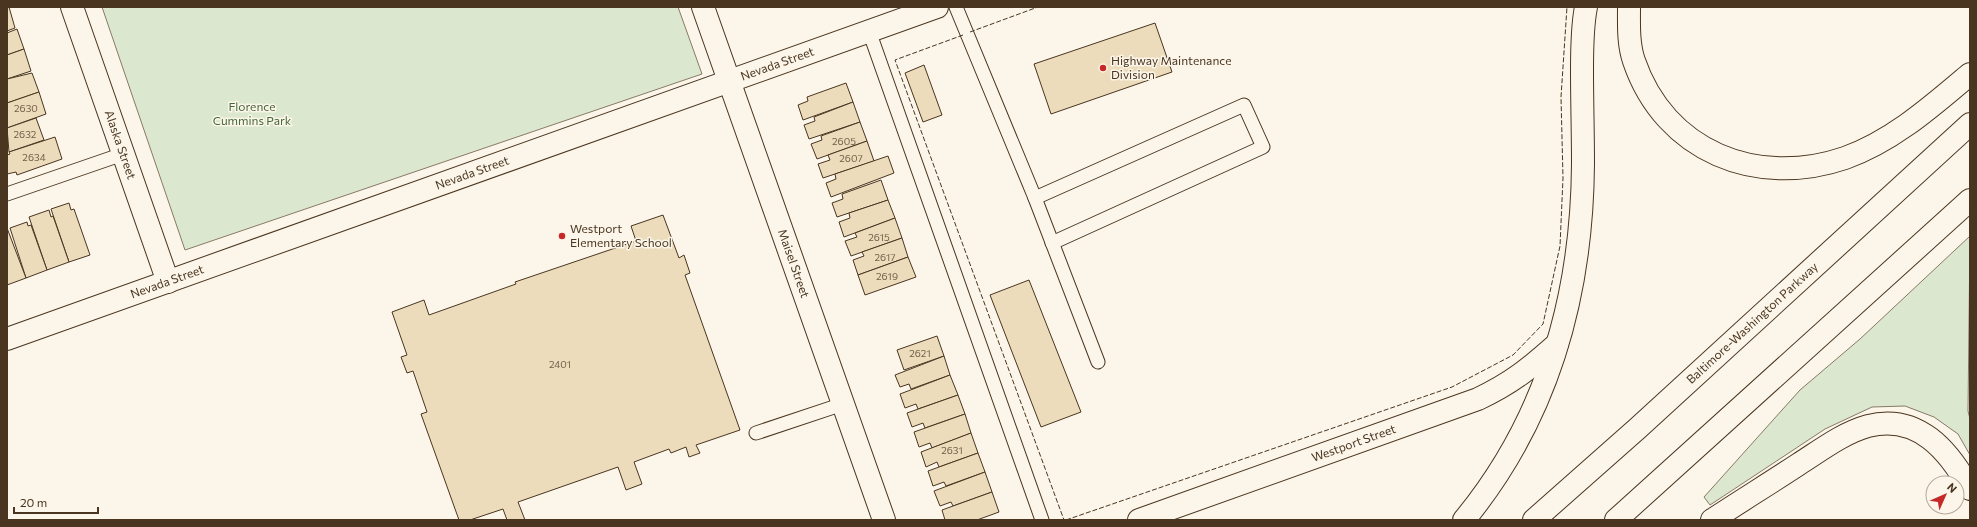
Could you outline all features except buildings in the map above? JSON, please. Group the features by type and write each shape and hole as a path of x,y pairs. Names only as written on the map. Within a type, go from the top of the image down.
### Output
{"main road":[{"name":"Alaska Street","path":"72,7 168,282"},
{"name":"Maisel Street","path":"703,7 884,520"},
{"name":"Nevada Street","path":"7,339 937,7"},
{"path":"1464,520 1489,488 1507,461 1533,410 1546,378 1565,320 1574,273 1581,212 1583,165 1582,52 1586,7"},
{"path":"1629,7 1630,33 1634,60 1644,87 1660,110 1677,130 1697,144 1717,156 1742,164 1769,168 1797,168 1819,165 1845,158 1868,149 1899,131 1970,74"},
{"name":"Baltimore-Washington Parkway","path":"1534,520 1638,428 1970,124"},
{"path":"1616,520 1970,200"},
{"name":"Westport Street","path":"1138,520 1478,399 1516,379 1557,344"},
{"path":"1712,520 1834,441 1869,426 1886,424 1919,431 1936,442 1949,455 1970,490"}],"lane":[{"path":"956,7 1035,198 1098,362"},
{"path":"869,31 1042,520"},
{"path":"1035,198 1244,105 1263,147 1052,243"},
{"path":"7,194 123,154"},
{"path":"756,433 843,404"}],"green space":[{"name":"Florence Cummins Park","path":"102,7 678,7 702,74 185,250"},
{"path":"1970,236 1968,411 1970,419 1970,455 1958,434 1934,417 1905,406 1872,407 1825,429 1710,505 1704,497 1800,390 1860,339"}],"fence":[{"path":"970,32 1038,7"},
{"path":"1066,520 1452,387 1513,355 1543,324 1560,246 1563,178 1561,97 1567,7"},
{"path":"963,35 895,60 1064,520"}],"place":[{"name":"Highway Maintenance Division","path":"1103,68"},
{"name":"Westport Elementary School","path":"562,236"}]}
